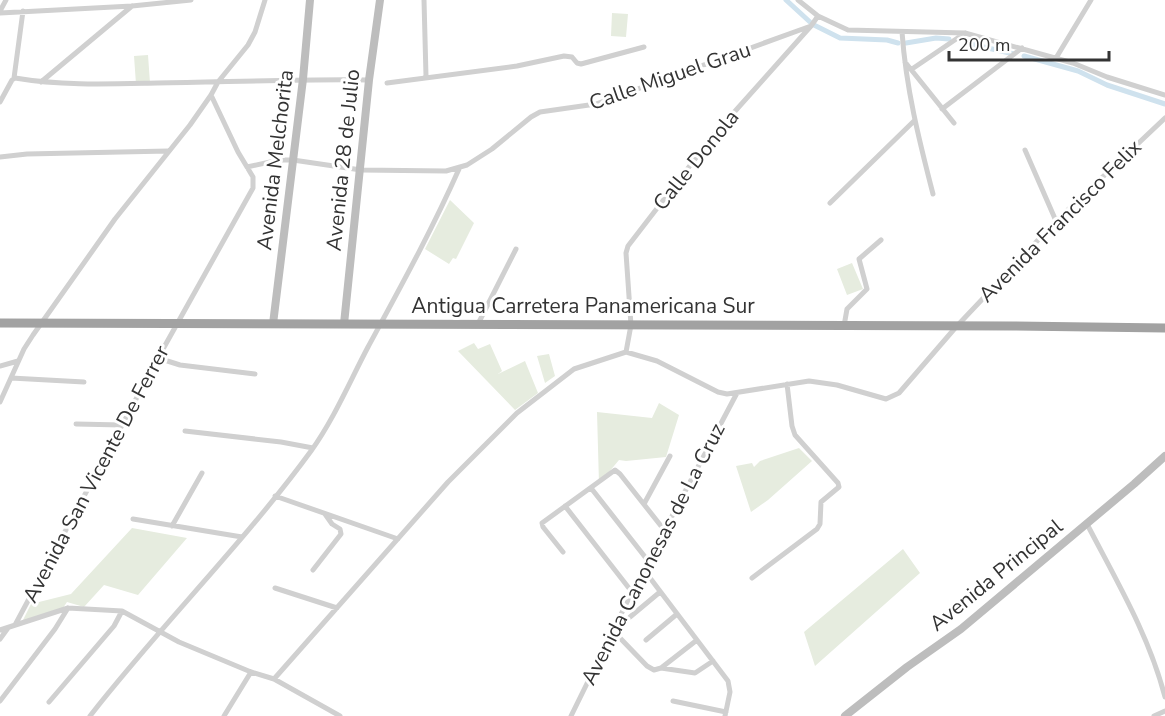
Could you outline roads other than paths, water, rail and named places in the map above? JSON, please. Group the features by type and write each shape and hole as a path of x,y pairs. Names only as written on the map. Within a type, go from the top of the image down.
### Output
{"highway":[{"name":"Antigua Carretera Panamericana Sur","path":"0,323 1165,328"}],"main road":[{"name":"Avenida Melchorita","path":"273,324 303,79 310,0"},
{"name":"Avenida 28 de Julio","path":"344,324 369,80 380,0"},
{"name":"Avenida Principal","path":"845,716 961,629 1165,456"}],"street":[{"path":"6,0 0,12 132,6 191,0"},
{"path":"0,402 24,349 42,323 115,219 190,125 218,82 248,45 255,32 265,0"},
{"path":"424,0 426,76"},
{"path":"798,0 818,16 848,30 965,33 1073,63 1107,77 1165,95"},
{"path":"1056,58 1091,0"},
{"path":"41,82 132,6"},
{"path":"0,102 14,78 23,11"},
{"name":"Calle Donola","path":"626,352 631,325 626,253 628,246 712,137 811,27 818,16"},
{"name":"Calle Miguel Grau","path":"247,167 279,160 293,160 361,170 446,171 459,169 492,149 540,112 596,104 811,27"},
{"path":"902,32 914,121 933,194"},
{"path":"912,69 965,33"},
{"path":"387,83 426,76 517,66 564,56 572,57 581,64 644,47"},
{"path":"942,109 1022,48"},
{"path":"905,62 954,123"},
{"path":"14,78 41,82 129,84 303,79 369,80"},
{"path":"211,95 247,167"},
{"name":"Avenida Francisco Felix","path":"787,384 809,381 837,385 886,399 892,398 1056,221 1165,118"},
{"path":"830,203 914,121"},
{"path":"1025,150 1056,221"},
{"path":"0,157 27,154 168,151"},
{"name":"Avenida San Vicente De Ferrer","path":"0,639 12,626 253,188 253,177 247,167"},
{"path":"90,716 139,654 161,632 242,537 313,448 430,234 459,169"},
{"path":"844,326 847,309 867,289 860,259 881,240"},
{"path":"478,324 516,249"},
{"path":"274,679 448,482 517,413 574,369 626,352 657,361 718,392 727,394 787,384 795,435 838,483 839,487 821,502 820,524 817,529 752,578"},
{"path":"158,358 180,365 255,374"},
{"path":"0,366 18,361"},
{"path":"10,378 84,382"},
{"name":"Avenida Canonesas de La Cruz","path":"571,716 632,592 737,393"},
{"path":"76,424 122,425"},
{"path":"185,431 313,448"},
{"path":"644,504 670,456"},
{"path":"563,552 542,525 612,471 617,471 665,531"},
{"path":"172,526 202,473"},
{"path":"591,488 649,562"},
{"path":"275,496 398,539"},
{"path":"565,506 632,592"},
{"path":"313,570 341,534 340,529 332,524 325,514"},
{"path":"133,519 242,537"},
{"path":"1087,524 1141,628 1156,664 1165,697"},
{"path":"644,570 728,681 730,687 726,714 673,701"},
{"path":"275,588 337,608"},
{"path":"630,617 660,592"},
{"path":"0,701 55,629 68,608"},
{"path":"0,630 68,608 122,611 179,642 251,672 274,679 340,716"},
{"path":"49,702 107,634 122,611"},
{"path":"646,640 677,614"},
{"path":"620,638 651,669 661,668 695,673 713,661"},
{"path":"661,668 697,640"},
{"path":"224,716 251,672"},
{"path":"1154,716 1165,711"}],"waterway":[{"path":"786,0 810,22"},
{"path":"814,25 840,38 887,40 898,43"},
{"path":"906,43 936,38 949,39"},
{"path":"966,43 1014,54"},
{"path":"1024,56 1078,71 1107,85 1165,104"}]}
